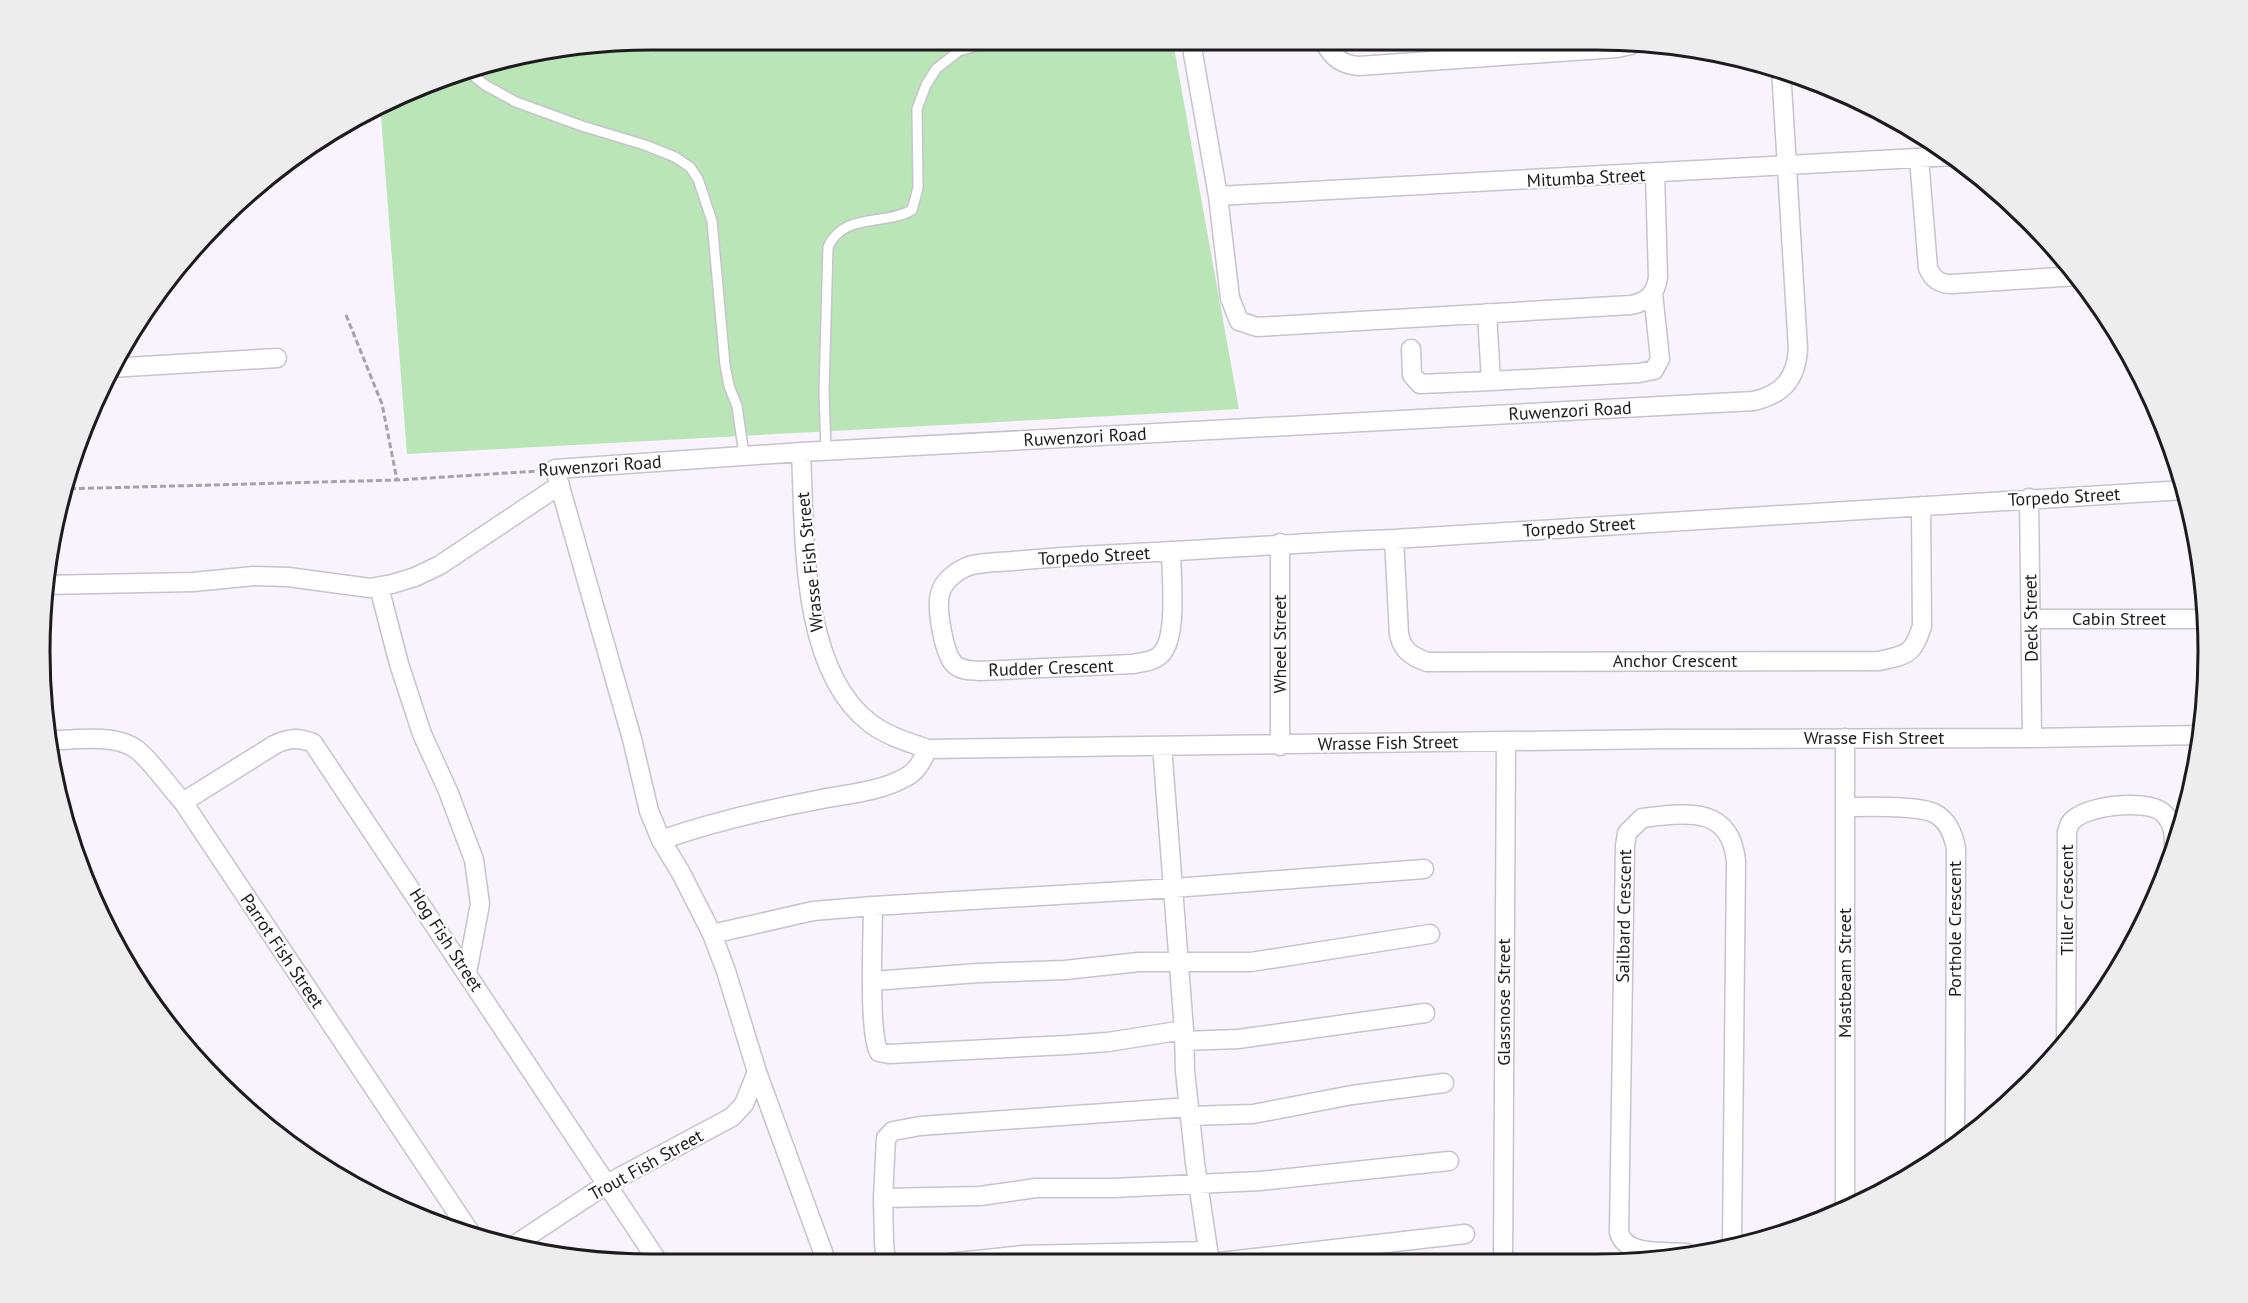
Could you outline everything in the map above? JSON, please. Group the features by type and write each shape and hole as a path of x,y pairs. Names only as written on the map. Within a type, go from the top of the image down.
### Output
{"street":[{"path":"1192,50 1218,196 1230,298 1239,321 1257,327 1637,304 1646,300 1653,293"},
{"path":"1329,50 1337,59 1359,66 1588,50"},
{"name":"Ruwenzori Road","path":"558,477 744,455 1763,399 1785,385 1795,369 1797,359 1781,79"},
{"name":"Mitumba Street","path":"1218,196 1786,167 1939,157"},
{"path":"1919,158 1928,268 1935,279 1942,283 1952,284 2067,277"},
{"path":"1411,349 1412,375 1420,384 1639,373 1654,370 1660,359 1653,293 1658,278 1655,174"},
{"path":"1487,314 1491,381"},
{"path":"121,367 277,358"},
{"name":"Wrasse Fish Street","path":"801,452 809,587 818,642 829,670 845,697 869,722 895,737 928,749 2192,735"},
{"path":"54,585 170,583 254,576 318,580 352,586 379,586 415,577 440,565 558,477 632,739 649,812 712,933 730,982 757,1072 824,1254"},
{"name":"Torpedo Street","path":"973,565 1052,557 1281,543 1394,539 2176,490"},
{"name":"Deck Street","path":"2029,498 2032,738"},
{"name":"Anchor Crescent","path":"1394,539 1399,634 1402,646 1409,653 1427,662 1880,661 1902,656 1916,645 1922,626 1921,506"},
{"name":"Wheel Street","path":"1280,746 1281,543"},
{"name":"Rudder Crescent","path":"973,565 958,570 940,593 939,608 944,639 949,656 955,665 964,670 980,671 1132,664 1153,660 1162,655 1168,642 1172,629 1170,551"},
{"path":"379,586 399,664 422,734 461,822 474,860 480,904 467,973"},
{"name":"Cabin Street","path":"2032,619 2197,619"},
{"name":"Parrot Fish Street","path":"57,740 95,738 120,742 135,748 183,802 463,1224"},
{"name":"Hog Fish Street","path":"183,802 286,739 300,738 313,743 654,1254"},
{"name":"Mastbeam Street","path":"1845,738 1845,1200"},
{"name":"Glassnose Street","path":"1503,1254 1506,741"},
{"path":"1162,746 1174,888 1185,1071 1197,1183 1209,1254"},
{"path":"662,840 692,829 752,813 893,783 917,770 928,749"},
{"name":"Tiller Crescent","path":"2066,1028 2067,831 2071,822 2087,812 2134,804 2160,811 2172,827"},
{"name":"Porthole Crescent","path":"1845,807 1913,809 1934,813 1945,822 1952,834 1956,848 1955,1135"},
{"name":"Sailbard Crescent","path":"1649,1251 1639,1250 1625,1244 1619,1232 1625,846 1627,832 1642,818 1695,816 1716,821 1727,831 1734,846 1736,861 1732,1238"},
{"path":"712,933 813,911 1174,888 1424,869"},
{"path":"873,906 876,1042 877,1049 883,1053 1067,1046 1184,1036 1238,1039 1425,1013"},
{"path":"873,981 1065,970 1139,962 1251,962 1430,934"},
{"name":"Trout Fish Street","path":"523,1239 608,1184 732,1118 744,1104 757,1072"},
{"path":"885,1254 883,1198 886,1138 893,1131 906,1127 1189,1112 1253,1114 1352,1095 1444,1083"},
{"path":"883,1198 970,1196 1036,1188 1113,1188 1260,1181 1449,1161"},
{"path":"1261,1254 1465,1234"}],"lane":[{"path":"826,451 824,392 828,247 833,236 853,224 901,216 912,210 918,188 917,109 926,85 936,69 962,50"},
{"path":"474,76 516,102 582,126 645,145 675,157 690,167 698,179 712,221 725,365 729,386 737,406 744,455"}],"path":[{"path":"346,315 382,404 398,480"},
{"name":"Ruwenzori Road","path":"72,489 558,477"}],"green space":[{"path":"1174,50 1239,409 407,454 381,114 421,95 496,70 534,61 612,51"}]}
